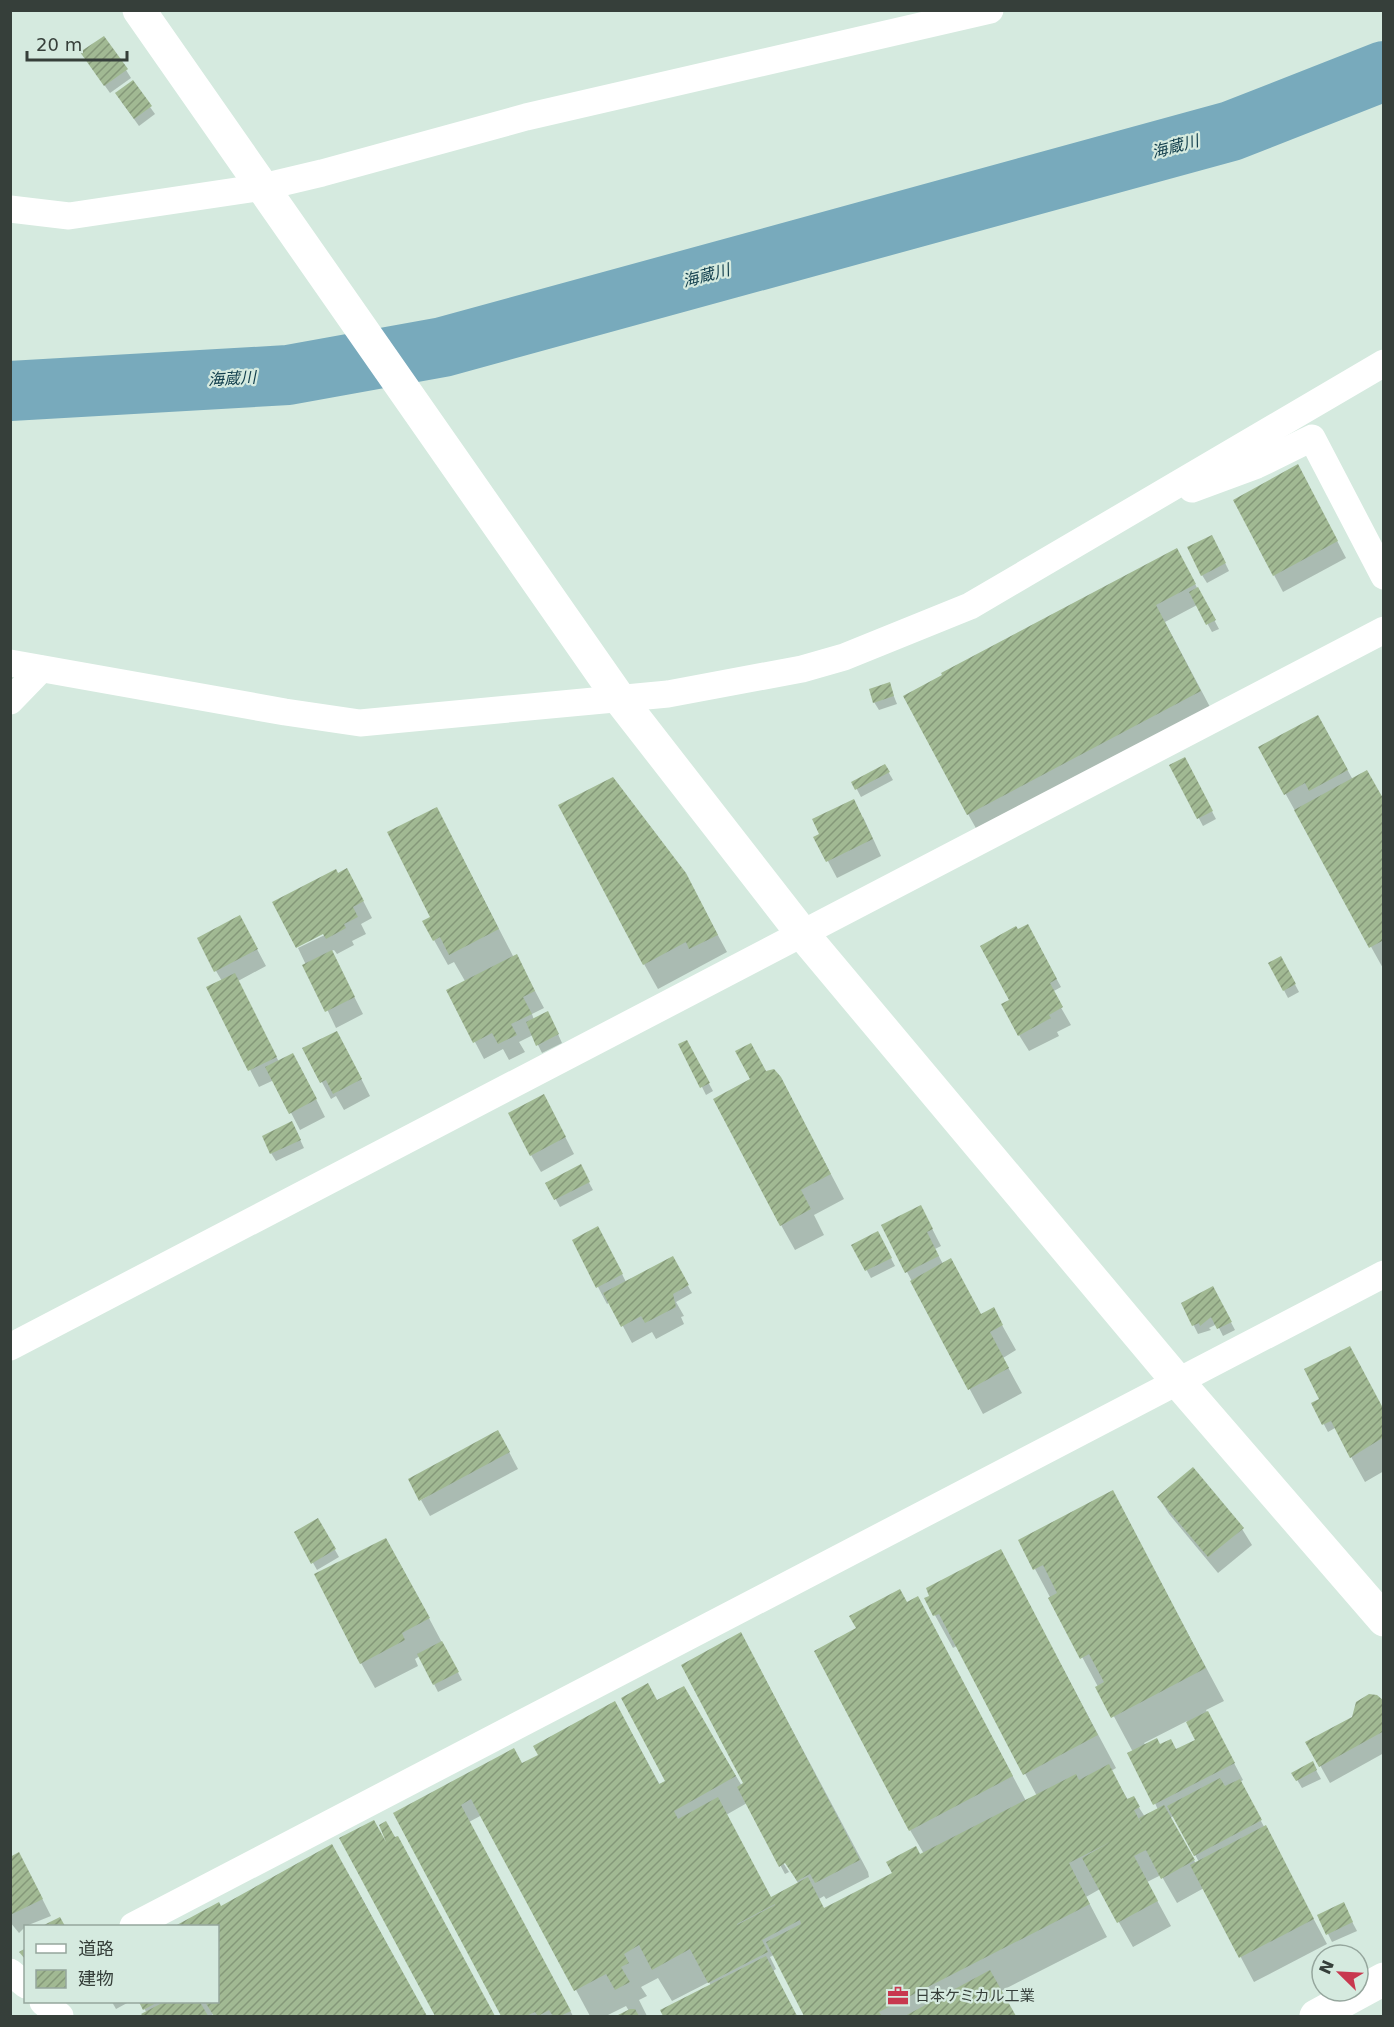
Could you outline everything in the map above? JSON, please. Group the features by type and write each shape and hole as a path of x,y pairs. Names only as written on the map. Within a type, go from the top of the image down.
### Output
{"main road":[{"path":"139,10 619,698 801,932 1179,1383 1383,1620"},
{"path":"1316,2016 1383,1979"}],"street":[{"path":"10,209 69,216 263,187 526,117 990,11"},
{"path":"10,663 360,723 679,692 802,669 844,657 970,606 1383,363"},
{"path":"1126,513 1257,465 1312,438 1383,576"},
{"path":"10,1347 1383,630"},
{"path":"10,701 41,669"},
{"path":"135,1925 1179,1383 1383,1274"},
{"path":"45,2003 60,2016"}],"building":[{"path":"104,36 128,69 104,86 80,52"},
{"path":"133,80 152,106 134,119 115,93"},
{"path":"1298,464 1338,541 1273,576 1233,500"},
{"path":"1212,535 1226,563 1201,576 1187,547"},
{"path":"1177,548 1196,584 1156,605 1201,691 967,815 903,696 942,675 941,673"},
{"path":"1198,587 1216,620 1206,625 1189,592"},
{"path":"890,682 894,696 873,703 869,689"},
{"path":"1318,715 1348,770 1309,791 1305,783 1284,795 1258,747"},
{"path":"1185,757 1213,811 1197,819 1169,765"},
{"path":"885,764 890,772 855,790 851,782"},
{"path":"1367,770 1384,800 1384,940 1369,948 1294,810"},
{"path":"613,777 686,873 718,935 689,949 686,942 643,965 558,805"},
{"path":"854,799 873,839 826,862 813,837 819,834 812,819"},
{"path":"437,807 499,929 449,955 440,937 433,941 422,921 430,917 387,832"},
{"path":"347,868 364,901 353,907 358,917 344,924 346,928 326,939 323,934 296,948 272,902 336,869 338,873"},
{"path":"240,915 258,949 214,972 197,938"},
{"path":"1028,924 1057,979 1050,983 1063,1007 1049,1015 1051,1018 1018,1036 1001,1004 1009,1000 980,946 1016,926 1018,929"},
{"path":"332,950 355,997 325,1012 302,965"},
{"path":"517,954 535,991 523,997 532,1014 511,1024 517,1035 498,1044 492,1033 473,1043 446,990"},
{"path":"1281,956 1296,984 1283,991 1268,963"},
{"path":"235,973 277,1057 248,1071 206,987"},
{"path":"548,1011 559,1034 536,1046 526,1022"},
{"path":"337,1031 362,1079 333,1094 326,1080 320,1083 302,1048"},
{"path":"687,1040 710,1083 700,1088 678,1044"},
{"path":"751,1043 766,1071 774,1069 781,1077 831,1174 801,1190 811,1209 780,1226 713,1099 750,1079 735,1051"},
{"path":"293,1053 317,1099 289,1114 265,1067"},
{"path":"544,1094 566,1137 530,1156 508,1113"},
{"path":"292,1121 301,1140 270,1154 262,1136"},
{"path":"581,1164 590,1182 554,1200 545,1183"},
{"path":"921,1205 933,1229 927,1232 939,1256 905,1273 881,1225"},
{"path":"598,1226 623,1274 596,1288 572,1240"},
{"path":"878,1231 892,1258 865,1271 851,1245"},
{"path":"673,1256 689,1285 673,1294 676,1307 645,1323 641,1316 621,1327 603,1293"},
{"path":"951,1258 981,1314 994,1307 1003,1325 990,1332 1009,1368 968,1390 910,1281"},
{"path":"1213,1286 1232,1322 1217,1329 1211,1317 1200,1326 1199,1323 1192,1326 1181,1303"},
{"path":"1350,1346 1384,1410 1384,1437 1350,1458 1331,1421 1322,1425 1311,1403 1319,1399 1304,1369"},
{"path":"498,1430 510,1452 419,1501 408,1479"},
{"path":"1193,1467 1244,1528 1208,1557 1157,1497"},
{"path":"1113,1490 1206,1668 1111,1718 1095,1687 1104,1682 1089,1654 1080,1659 1048,1598 1057,1593 1043,1565 1033,1570 1018,1540"},
{"path":"318,1518 336,1549 311,1564 294,1532"},
{"path":"386,1538 430,1618 402,1633 405,1640 360,1664 314,1574"},
{"path":"1001,1549 1098,1735 1023,1775 939,1614 933,1616 924,1598 929,1596 926,1588"},
{"path":"900,1589 907,1602 918,1596 1013,1776 909,1831 814,1651 856,1628 849,1616"},
{"path":"741,1632 860,1860 815,1883 810,1874 797,1881 785,1863 779,1867 737,1787 743,1783 681,1665"},
{"path":"442,1641 459,1672 433,1685 417,1654"},
{"path":"648,1683 657,1700 684,1686 736,1776 674,1811 678,1819 718,1797 771,1897 808,1877 824,1908 892,1873 886,1862 916,1846 920,1854 1076,1774 1079,1780 1109,1764 1127,1799 1134,1796 1140,1807 1134,1810 1142,1825 1139,1818 1164,1805 1195,1860 1161,1879 1146,1850 1134,1856 1158,1901 1117,1923 1082,1858 1112,1841 1069,1863 1090,1904 879,2012 882,2016 804,2016 766,1942 801,1924 800,1920 762,1940 768,1952 708,1983 690,1949 652,1970 639,1945 624,1954 629,1963 621,1967 630,1982 615,1990 606,1974 574,1991 471,1799 461,1805 571,2011 560,2016 553,2016 549,2010 538,2016 535,2012 526,2016 501,2016 393,1813 514,1748 522,1763 538,1755 533,1746 615,1701 659,1784 665,1781 621,1698","holes":["775,1904 775,1905 737,1925"]},
{"path":"1369,1694 1377,1695 1384,1701 1384,1731 1319,1767 1305,1742 1352,1717 1356,1702"},
{"path":"1208,1711 1235,1763 1153,1805 1127,1753 1157,1738 1160,1744 1171,1739 1176,1749 1195,1740 1186,1722"},
{"path":"1313,1761 1317,1770 1296,1781 1291,1773"},
{"path":"1220,1778 1225,1786 1240,1779 1262,1820 1194,1856 1167,1806"},
{"path":"374,1820 386,1842 379,1825 386,1821 395,1837 398,1836 495,2016 435,2016 339,1838"},
{"path":"1266,1825 1314,1919 1239,1958 1190,1865"},
{"path":"332,1844 427,2016 214,2016 206,2003 219,2003 219,1925 177,1925 219,1902 221,1906"},
{"path":"19,1852 43,1899 10,1915 10,1857"},
{"path":"1344,1902 1353,1922 1326,1935 1317,1915"},
{"path":"60,1917 64,1925 44,1925"},
{"path":"766,1956 797,2016 663,2016 660,2010"},
{"path":"990,1970 1016,2016 905,2016"},
{"path":"140,2003 156,2003 143,2010"},
{"path":"162,2003 201,2003 208,2016 143,2016 141,2014"},
{"path":"635,2009 639,2016 616,2016"}],"waterway":[{"name":"海蔵川","path":"10,391 288,375 443,347 1231,131 1384,71"}],"place":[{"name":"日本ケミカル工業","path":"898,1996"}]}
